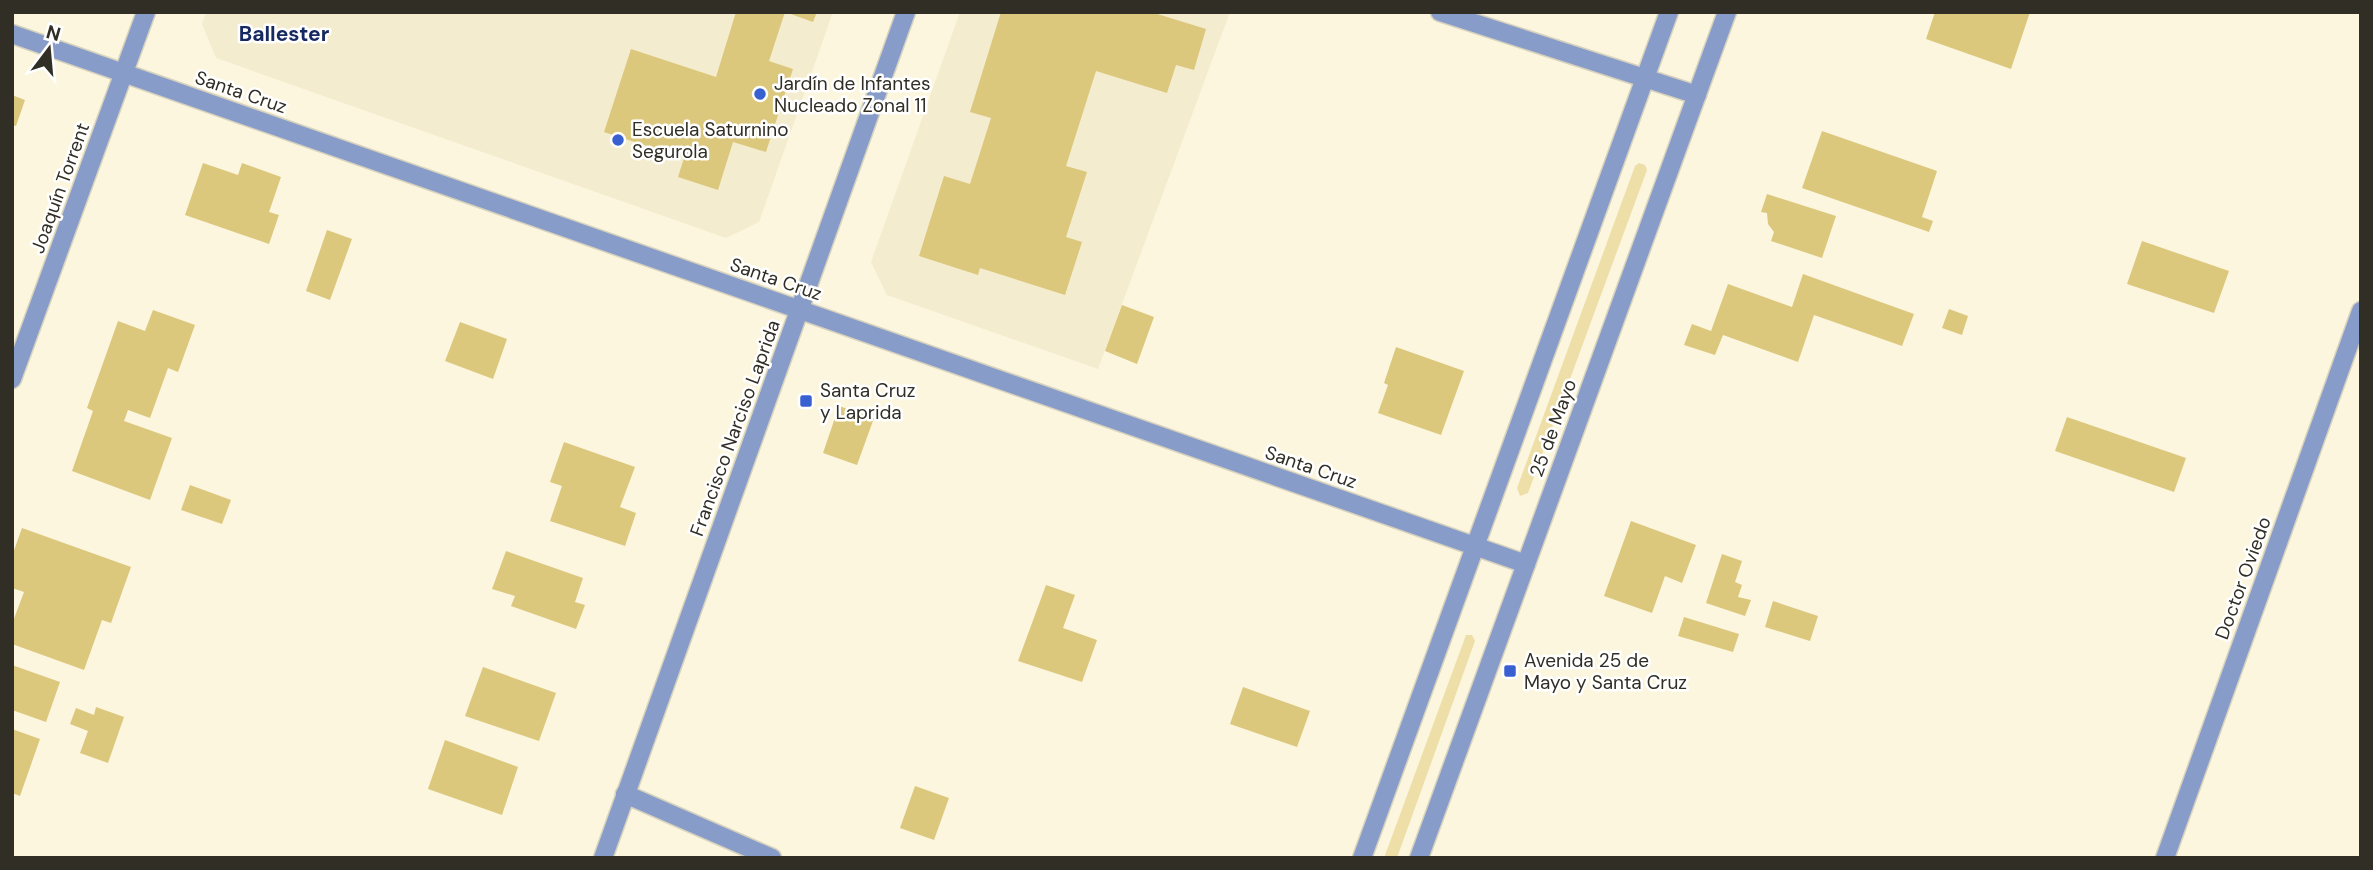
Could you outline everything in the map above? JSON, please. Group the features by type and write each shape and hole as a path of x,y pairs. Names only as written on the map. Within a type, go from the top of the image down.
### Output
{"street":[{"name":"Joaquín Torrent","path":"12,379 146,12"},
{"name":"Francisco Narciso Laprida","path":"603,858 906,12"},
{"path":"1440,12 1697,94"},
{"name":"25 de Mayo","path":"1363,858 1669,12"},
{"name":"25 de Mayo","path":"1419,858 1727,12"},
{"name":"Santa Cruz","path":"12,34 1526,564"},
{"name":"Doctor Oviedo","path":"2165,858 2361,311"},
{"path":"625,794 772,858"}],"shaded area":[{"name":"Escuela Saturnino Segurola","path":"206,12 833,12 759,222 726,238 216,58 202,24"},
{"path":"960,12 1230,12 1098,369 887,295 871,262"},
{"path":"1639,163 1645,165 1647,170 1528,493 1520,496 1517,488 1635,166"},
{"path":"1466,635 1472,635 1475,641 1397,858 1384,858"}],"building":[{"path":"736,12 785,12 769,61 793,69 766,152 733,142 718,190 678,177 684,158 604,132 631,49 716,77"},
{"path":"785,12 817,12 813,22"},
{"path":"1001,12 1151,12 1206,29 1194,70 1176,65 1167,93 1096,71 1066,166 1087,172 1066,237 1082,242 1065,295 980,268 978,275 919,256 944,176 970,184 991,118 970,112"},
{"path":"1935,12 2030,12 2011,69 1926,39"},
{"path":"12,95 25,100 16,126 12,125"},
{"path":"1822,131 1937,171 1922,217 1933,221 1929,232 1802,188"},
{"path":"203,163 238,175 242,163 281,177 269,212 279,215 269,244 185,215"},
{"path":"1767,194 1836,216 1822,258 1771,241 1774,232 1768,224 1767,213 1761,212"},
{"path":"327,230 352,239 330,300 306,291"},
{"path":"2142,241 2229,271 2214,313 2127,284"},
{"path":"1803,274 1914,314 1902,346 1814,315 1798,362 1723,335 1715,355 1684,345 1692,324 1711,331 1728,284 1792,307"},
{"path":"1122,305 1154,317 1137,364 1105,351"},
{"path":"1949,309 1968,316 1962,335 1942,328"},
{"path":"153,310 195,325 178,372 168,368 150,418 128,410 124,421 172,438 150,500 72,471 93,411 87,408 118,321 145,331"},
{"path":"460,322 507,339 493,379 445,361"},
{"path":"1396,347 1464,371 1441,435 1378,413 1388,385 1384,383"},
{"path":"839,406 874,418 857,465 823,453"},
{"path":"2067,417 2186,458 2174,492 2055,451"},
{"path":"564,442 635,467 620,507 636,513 625,546 550,521 562,486 550,482"},
{"path":"190,485 231,500 222,524 181,510"},
{"path":"1631,521 1696,545 1682,583 1665,576 1652,613 1604,596"},
{"path":"22,528 131,567 111,623 102,620 84,670 12,644 12,624 24,592 12,588 12,556"},
{"path":"506,551 583,578 575,602 585,605 576,629 511,606 515,596 492,589"},
{"path":"1722,554 1742,561 1735,582 1742,585 1738,597 1751,600 1745,616 1706,603"},
{"path":"1046,585 1075,595 1063,628 1097,640 1082,682 1018,661"},
{"path":"1773,601 1818,616 1810,641 1765,627"},
{"path":"1684,617 1739,634 1733,652 1678,636"},
{"path":"12,665 60,682 46,722 12,710"},
{"path":"483,667 556,693 539,741 465,716"},
{"path":"1243,687 1310,711 1297,747 1230,724"},
{"path":"96,707 124,717 108,763 80,753 88,731 70,724 76,708 94,715"},
{"path":"12,729 40,739 20,796 12,793"},
{"path":"445,740 518,767 502,815 428,789"},
{"path":"915,786 949,798 934,840 900,828"}],"place":[{"name":"Jardín de Infantes Nucleado Zonal 11","path":"760,94"},
{"name":"Escuela Saturnino Segurola","path":"618,140"},
{"name":"Santa Cruz y Laprida","path":"806,401"},
{"name":"Avenida 25 de Mayo y Santa Cruz","path":"1510,671"}],"district":[{"name":"Ballester","path":"284,34"}]}
